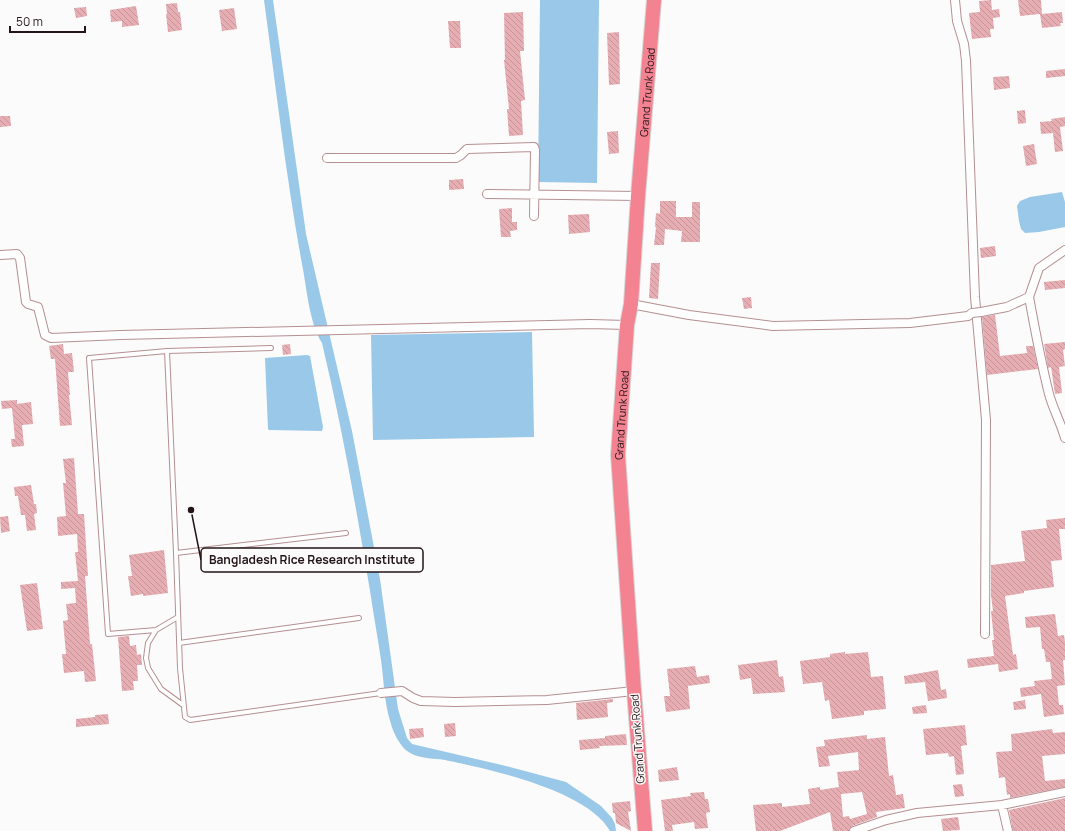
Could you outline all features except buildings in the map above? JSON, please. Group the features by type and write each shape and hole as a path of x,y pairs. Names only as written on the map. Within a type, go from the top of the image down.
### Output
{"highway":[{"name":"Grand Trunk Road","path":"644,831 618,455 627,325 631,304 654,0"}],"street":[{"path":"955,0 957,21 964,44 966,61 975,297 986,420 985,634"},
{"path":"327,158 456,158 467,149 534,147 534,216"},
{"path":"487,194 638,196"},
{"path":"1065,250 1039,268 1029,297 1036,339 1050,396 1063,428 1065,438"},
{"path":"0,255 17,254 20,258 26,302 38,307 45,335 51,338 590,324 627,325"},
{"path":"631,304 689,315 773,326 910,323 968,316 1007,307 1029,297"},
{"path":"381,694 402,691 413,698 421,700 454,702 547,700 634,691"},
{"path":"854,831 886,820 917,814 1002,805 1065,792"},
{"path":"1002,805 1008,831"}],"lane":[{"path":"178,617 156,630 108,634 89,358 167,351 271,348"},
{"path":"167,351 179,643 185,717 190,720 381,694"},
{"path":"176,553 346,534"},
{"path":"179,643 359,618"},
{"path":"156,630 148,643 146,651 148,668 161,689 183,705"}],"water":[{"path":"264,0 273,0 306,234 352,431 380,579 398,709 407,738 412,744 566,782 601,806 612,818 616,831 610,831 598,817 581,804 559,793 535,784 486,769 445,760 415,756 402,746 393,731 384,692 381,660 371,597 343,438 322,343 314,325 307,294 286,165"},
{"path":"540,0 599,0 597,183 538,182"},
{"path":"1062,192 1065,202 1065,227 1025,233 1021,229 1017,206 1020,201 1030,197"},
{"path":"532,332 534,437 373,440 371,335"},
{"path":"310,356 323,427 322,431 269,430 265,358"}],"place":[{"name":"Bangladesh Rice Research Institute","path":"191,510"}]}
